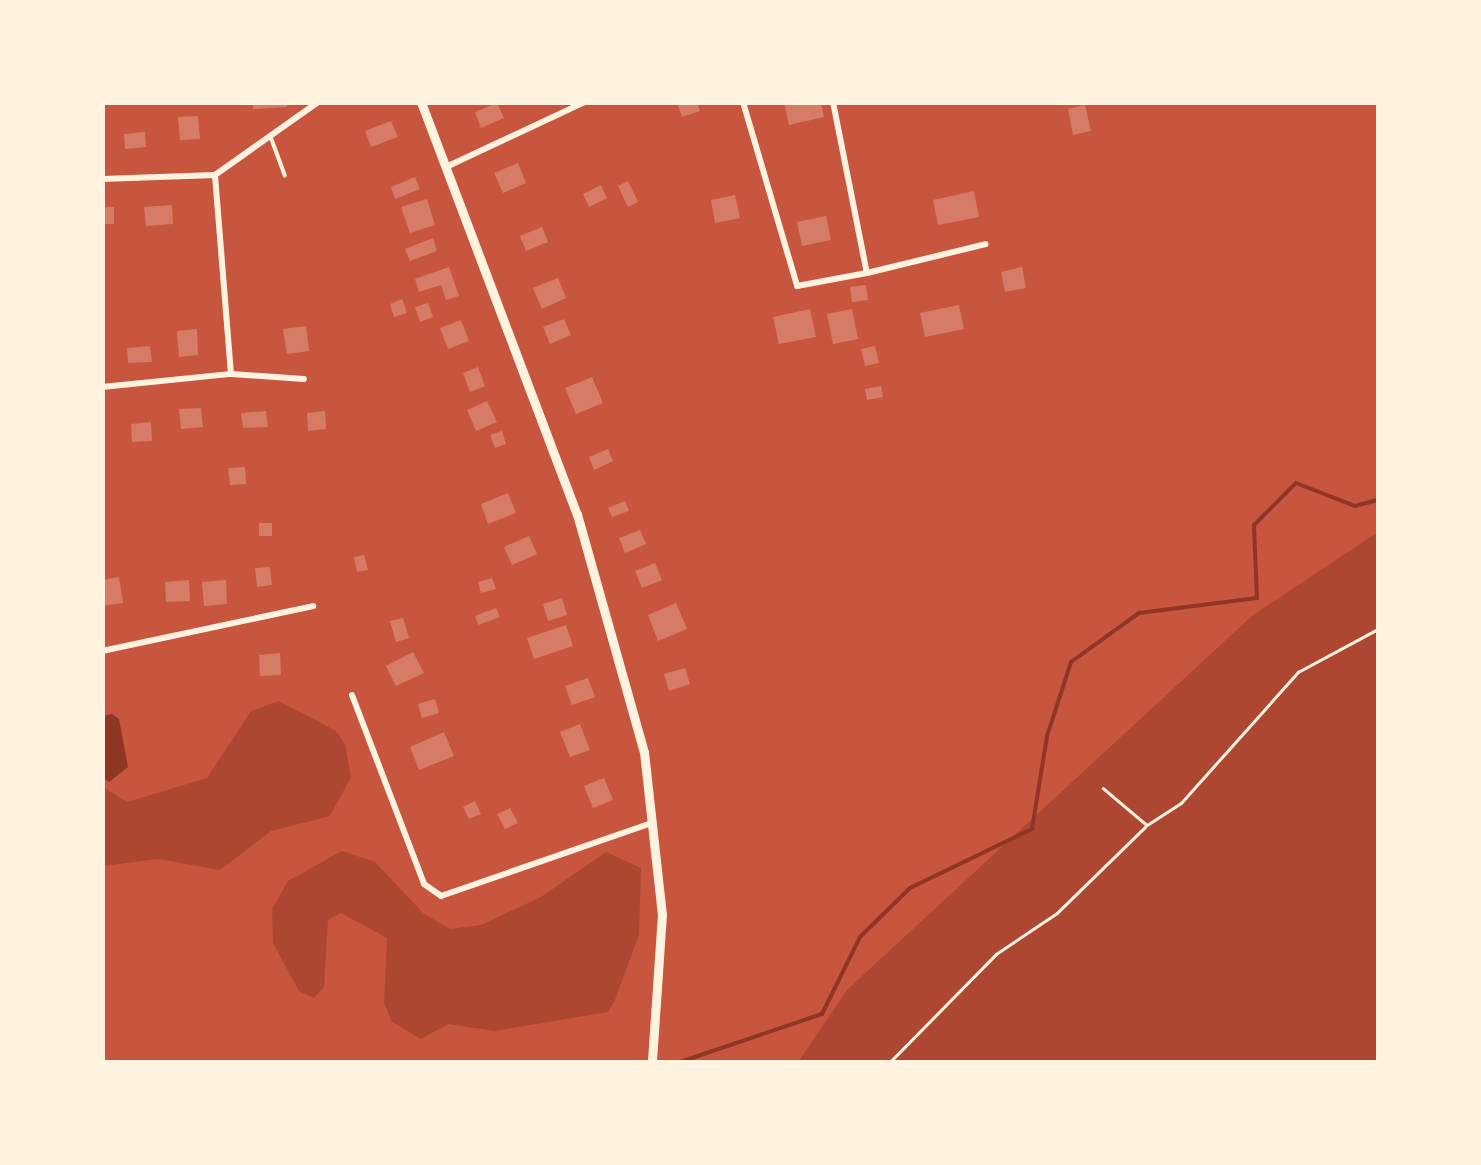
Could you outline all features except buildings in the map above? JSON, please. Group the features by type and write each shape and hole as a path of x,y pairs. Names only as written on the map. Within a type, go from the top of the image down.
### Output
{"main road":[{"path":"420,102 577,514 644,752 662,914 652,1062"}],"street":[{"path":"102,180 215,174 318,102"},
{"path":"445,167 585,102"},
{"path":"743,102 796,286 867,274 986,244"},
{"path":"833,102 867,274"},
{"path":"215,174 231,374"},
{"path":"102,387 231,374 304,379"},
{"path":"102,651 313,606"},
{"path":"352,695 424,884 441,896 652,823"}],"lane":[{"path":"271,138 285,176"}],"path":[{"path":"890,1062 971,977 1057,913 1147,825 1181,803 1298,672 1378,629"},
{"path":"1103,788 1147,825"}],"shaded area":[{"path":"1378,532 1378,1062 798,1062 848,989 1253,615"},
{"path":"279,701 336,731 345,744 351,777 330,816 271,831 220,870 158,859 103,866 103,787 127,802 207,778 251,711"},
{"path":"112,714 119,719 128,767 109,782 103,778 102,716"},
{"path":"342,851 375,862 424,914 450,929 481,925 541,897 606,852 641,868 639,935 615,1000 608,1012 495,1031 448,1024 421,1039 392,1022 384,1003 387,938 341,913 328,920 324,987 314,998 299,991 273,943 272,909 288,881"}],"waterway":[{"path":"680,1062 822,1014 860,937 910,888 1032,829 1047,736 1071,662 1139,613 1257,598 1254,525 1296,483 1355,506 1378,500"}]}
